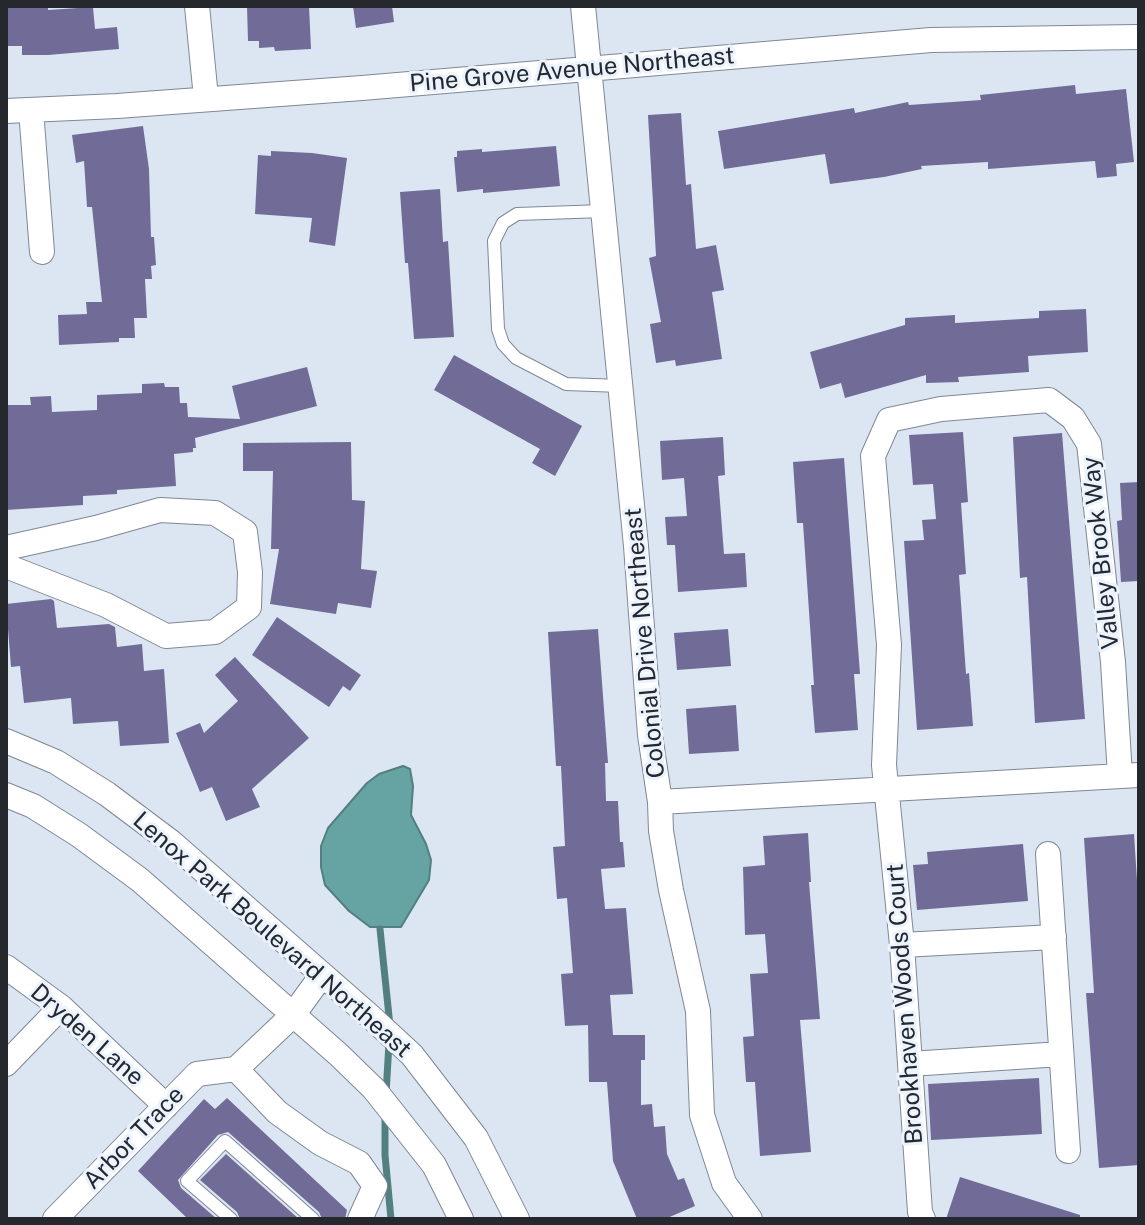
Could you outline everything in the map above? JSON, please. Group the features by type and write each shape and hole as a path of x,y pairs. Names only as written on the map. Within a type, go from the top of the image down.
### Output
{"street":[{"path":"197,6 206,98"},
{"name":"Colonial Drive Northeast","path":"583,6 636,546 650,735 660,802 1130,776"},
{"name":"Pine Grove Avenue Northeast","path":"6,111 362,88 931,40 1139,37"},
{"path":"31,110 42,252"},
{"name":"Valley Brook Way","path":"887,788 884,727 889,645 873,456 889,420 941,409 1049,400 1073,418 1089,444 1113,662 1130,776"},
{"path":"6,548 160,510 215,513 245,532 250,572 249,607 215,632 166,636 106,605 6,566"},
{"name":"Lenox Park Boulevard Northeast","path":"6,741 56,762 107,794 171,842 412,1055 476,1138 517,1219"},
{"name":"Brookhaven Woods Court","path":"887,788 902,945 920,1212 923,1219"},
{"name":"Lenox Park Boulevard Northeast","path":"6,795 33,806 140,880 374,1089 434,1165 461,1219"},
{"path":"660,802 661,831 671,890 698,1011 702,1115 724,1183 750,1219"},
{"path":"1048,854 1068,1151"},
{"path":"902,945 1054,937"},
{"name":"Dryden Lane","path":"6,967 61,1007 166,1106"},
{"path":"322,975 293,1015 236,1069 277,1112 320,1143 359,1163 375,1186 360,1219"},
{"path":"6,1064 61,1007"},
{"path":"910,1064 1061,1054"},
{"name":"Arbor Trace","path":"55,1219 197,1074 236,1069"}],"lane":[{"path":"604,211 517,214 503,223 494,241 498,329 503,344 516,358 566,384 621,386"},
{"path":"231,1219 187,1181 225,1141 313,1219"}],"shaded area":[{"path":"403,766 410,769 413,786 411,815 431,860 429,880 401,927 370,927 349,911 325,885 321,846 328,828 367,783 379,774"}],"building":[{"path":"8,6 48,6 48,10 93,7 95,29 117,27 119,49 22,55 22,46 7,46"},
{"path":"247,6 309,6 311,49 275,51 274,47 259,48 259,41 248,41"},
{"path":"353,6 392,6 394,22 356,28"},
{"path":"1075,85 1076,94 1126,89 1134,162 1116,164 1117,176 1097,178 1095,161 988,169 988,162 921,166 922,169 884,177 830,184 825,154 724,169 718,131 854,108 855,113 908,102 909,105 981,100 980,95"},
{"path":"681,113 686,185 691,184 696,249 716,245 724,290 712,292 722,359 676,366 675,360 656,363 650,324 661,322 649,258 656,256 648,115"},
{"path":"143,126 156,265 151,266 152,279 145,279 147,318 134,318 135,338 119,338 119,342 59,345 58,315 87,314 86,302 102,302 92,207 87,207 84,161 76,163 72,135"},
{"path":"556,146 560,186 483,193 483,189 457,192 454,157 457,157 457,151"},
{"path":"271,151 347,158 335,246 309,242 312,218 255,214 258,155 271,156"},
{"path":"440,189 443,242 448,241 454,337 414,339 400,192"},
{"path":"1086,309 1088,352 1028,356 1029,372 958,377 959,382 926,383 926,375 845,398 841,383 820,389 810,352 905,325 905,318 955,315 955,323 1039,318 1039,311"},
{"path":"454,355 582,426 555,476 532,463 540,449 434,390"},
{"path":"307,367 317,406 195,438 196,448 193,452 174,454 176,486 83,496 83,505 6,510 6,405 31,405 30,397 51,396 52,412 97,410 97,395 142,393 142,384 164,383 165,387 179,387 180,403 187,403 188,417 240,419 232,386"},
{"path":"963,432 968,502 961,503 966,574 959,575 973,726 917,730 904,541 924,540 922,520 936,519 933,484 913,485 909,435"},
{"path":"1062,433 1085,719 1035,723 1027,577 1020,578 1013,437"},
{"path":"723,437 725,475 718,476 724,554 745,553 747,587 678,592 675,545 667,545 665,517 687,516 684,478 662,480 660,441"},
{"path":"351,442 352,500 365,501 361,569 377,571 371,608 338,603 336,614 270,604 279,549 271,549 273,471 243,471 243,443"},
{"path":"844,458 860,674 854,674 858,730 815,733 803,523 797,523 793,462"},
{"path":"1139,482 1139,581 1121,582 1117,521 1122,520 1120,483"},
{"path":"54,601 57,628 109,624 115,627 117,647 142,644 144,671 164,669 169,743 120,746 118,721 73,724 71,698 24,703 20,666 11,667 6,604"},
{"path":"277,617 361,675 350,691 343,686 329,707 252,655"},
{"path":"598,629 608,763 605,763 606,801 618,801 625,867 601,869 605,909 626,908 633,994 610,995 613,1035 645,1035 645,1060 641,1060 641,1105 652,1104 654,1127 665,1126 667,1154 678,1180 684,1178 695,1206 665,1219 637,1219 613,1161 607,1082 589,1082 588,1025 565,1026 561,974 573,973 567,898 557,899 553,847 565,846 561,766 556,766 548,632"},
{"path":"728,629 731,666 677,670 674,633"},
{"path":"235,657 309,738 252,789 260,807 226,821 212,787 200,792 176,733 200,723 204,733 238,701 215,675"},
{"path":"736,705 739,751 689,754 686,709"},
{"path":"808,833 820,1019 800,1020 811,1152 760,1156 755,1082 746,1082 743,1037 754,1036 750,974 768,973 765,934 745,935 743,867 765,865 763,836"},
{"path":"1134,834 1139,911 1139,1165 1099,1168 1086,993 1094,993 1084,838"},
{"path":"1023,844 1028,901 917,910 913,865 928,864 927,852"},
{"path":"1039,1078 1042,1134 931,1140 928,1084"},
{"path":"227,1098 347,1210 345,1219 322,1219 319,1212 228,1132 218,1135 178,1180 181,1188 217,1219 188,1219 138,1171 204,1099 215,1109"},
{"path":"226,1154 299,1219 240,1219 237,1212 200,1180"},
{"path":"960,1177 1080,1215 1080,1219 946,1219"}],"waterway":[{"path":"380,929 390,1026"},
{"path":"386,1094 389,1043"},
{"path":"385,1115 391,1219"}]}
